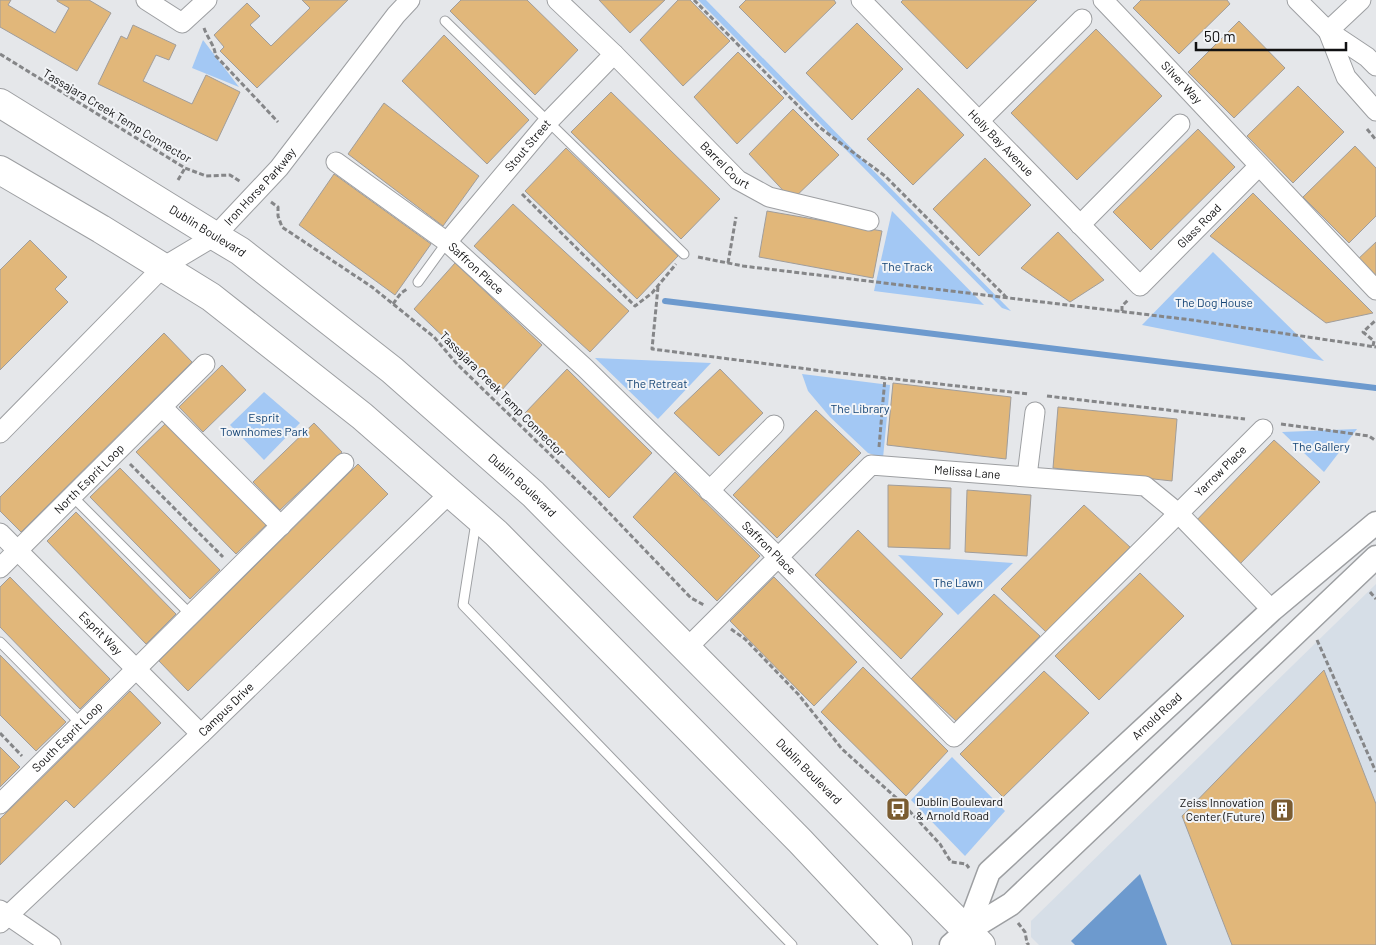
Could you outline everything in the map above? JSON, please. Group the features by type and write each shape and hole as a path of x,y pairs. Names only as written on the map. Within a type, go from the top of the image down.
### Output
{"main road":[{"name":"Dublin Boulevard","path":"0,103 249,257 399,376 533,494 687,648 966,940"},
{"path":"0,170 211,297 362,416 503,540 800,841 898,945"}],"street":[{"path":"146,0 182,23 208,0"},
{"name":"Iron Horse Parkway","path":"0,433 163,267 215,236 278,168 396,15 410,0"},
{"name":"Barrel Court","path":"557,0 614,54 738,180 770,197 869,221"},
{"name":"Silver Way","path":"1103,0 1376,290"},
{"path":"1298,0 1328,31 1367,57 1376,66"},
{"path":"1328,31 1361,0"},
{"name":"Holly Bay Avenue","path":"863,1 1140,286"},
{"path":"979,121 1082,19"},
{"path":"1328,31 1346,77 1376,111"},
{"name":"Stout Street","path":"447,242 548,122 614,54"},
{"path":"1080,225 1180,124"},
{"name":"Saffron Place","path":"336,162 447,242 585,368 778,557 954,737 1178,513"},
{"name":"Glass Road","path":"1140,286 1259,166"},
{"name":"North Esprit Loop","path":"18,551 205,364"},
{"path":"1027,476 1037,401"},
{"path":"162,407 280,526"},
{"name":"Yarrow Place","path":"1178,513 1263,424"},
{"path":"709,491 774,425"},
{"path":"136,669 344,463"},
{"path":"687,648 871,465 878,466"},
{"name":"Melissa Lane","path":"878,466 1145,486 1178,513 1272,610"},
{"name":"Campus Drive","path":"3,917 201,734 450,493"},
{"name":"Arnold Road","path":"966,940 989,872 1272,610 1376,524"},
{"name":"Esprit Way","path":"0,533 201,734"},
{"path":"0,568 18,551"},
{"path":"966,940 1012,904 1376,557"},
{"name":"South Esprit Loop","path":"0,804 136,669"},
{"path":"3,917 50,945"}],"lane":[{"path":"445,22 684,254"},
{"path":"418,282 447,242"},
{"path":"72,496 191,615"},
{"path":"477,517 463,605 792,945"},
{"path":"0,642 82,724"}],"path":[{"path":"694,0 819,127 885,176 1007,298"},
{"path":"203,24 207,38 216,50 215,55 278,122"},
{"name":"Tassajara Creek Temp Connector","path":"0,54 186,168 206,176 230,175"},
{"path":"178,180 186,168"},
{"path":"522,194 635,306 652,293 684,254 728,263 1192,320 1374,346 1374,341 1363,332 1376,320"},
{"name":"Tassajara Creek Temp Connector","path":"278,207 278,216 282,227 372,287 434,337 457,364 595,498 691,598 708,607"},
{"path":"728,263 736,217"},
{"path":"393,304 401,293 418,282"},
{"path":"658,286 652,348 885,378 1037,401 1369,436 1376,440"},
{"path":"878,466 885,378"},
{"path":"118,451 236,570"},
{"path":"1309,621 1376,772"},
{"path":"734,632 745,639 798,694 842,748 903,804 940,844 951,862 966,864"},
{"path":"0,733 36,769"},
{"path":"1025,932 1029,945"}],"shaded area":[{"path":"1376,584 1376,945 1039,945 1031,937 1031,921"},
{"path":"1140,874 1167,945 1075,945 1071,941"}],"green space":[{"path":"698,0 706,0 1011,311 1002,308"},
{"path":"203,40 239,87 192,68"},
{"name":"The Track","path":"892,211 984,305 874,291"},
{"name":"The Dog House","path":"1213,252 1324,361 1142,325"},
{"name":"The Retreat","path":"595,358 711,363 658,419"},
{"name":"The Library","path":"802,374 890,385 883,458 868,453 830,417 808,391"},
{"name":"Esprit Townhomes Park","path":"264,392 300,423 264,460 230,425"},
{"name":"The Gallery","path":"1357,429 1324,472 1282,432"},
{"name":"The Lawn","path":"898,555 1013,563 958,615"},
{"path":"952,757 1005,811 965,856 911,800"}],"building":[{"path":"0,0 11,0 8,5 55,33 69,8 57,0 89,0 111,13 77,71 0,27"},
{"path":"302,0 348,0 257,88 220,51 224,47 214,35 247,3 260,16 250,25 271,46 310,8"},
{"path":"461,0 527,0 578,50 535,95 450,11"},
{"path":"599,0 665,0 630,33"},
{"path":"678,0 690,0 730,41 683,86 640,40"},
{"path":"746,0 834,0 836,3 785,53 739,7"},
{"path":"903,0 1037,0 967,69 901,2"},
{"path":"1141,0 1227,0 1230,4 1179,54 1133,8"},
{"path":"1239,21 1285,68 1234,118 1188,72"},
{"path":"857,23 903,69 852,120 806,73"},
{"path":"133,25 176,45 169,60 156,55 143,81 192,104 206,75 240,92 217,141 98,84 121,36 127,39"},
{"path":"1096,29 1162,96 1077,180 1011,113"},
{"path":"444,35 529,120 487,164 402,81"},
{"path":"738,52 784,98 737,144 694,97"},
{"path":"1298,86 1344,132 1293,183 1247,136"},
{"path":"918,88 964,135 913,185 867,139"},
{"path":"611,92 720,199 681,239 571,132"},
{"path":"384,103 479,176 443,226 348,154"},
{"path":"793,109 839,155 792,200 749,154"},
{"path":"1198,129 1235,167 1151,250 1113,212"},
{"path":"1355,146 1376,168 1376,216 1349,243 1303,197"},
{"path":"566,148 678,256 637,299 525,191"},
{"path":"985,158 1031,205 979,256 933,209"},
{"path":"334,174 431,244 395,295 299,225"},
{"path":"1253,193 1373,313 1326,323 1210,236"},
{"path":"513,204 629,311 590,352 474,246"},
{"path":"767,211 882,231 873,278 759,257"},
{"path":"1058,232 1104,280 1070,302 1021,268"},
{"path":"30,240 67,277 55,289 68,302 0,370 0,270"},
{"path":"1376,242 1376,281 1356,261"},
{"path":"455,263 542,345 501,391 414,309"},
{"path":"164,333 192,362 21,532 0,511 0,497"},
{"path":"222,365 246,390 203,432 179,407"},
{"path":"567,369 652,453 609,498 525,413"},
{"path":"720,369 763,413 719,456 674,413"},
{"path":"893,383 1011,397 1006,459 887,445"},
{"path":"1058,407 1177,419 1172,481 1053,468"},
{"path":"816,410 861,453 777,538 733,495"},
{"path":"166,423 266,525 236,554 136,452"},
{"path":"314,423 342,452 280,510 253,482"},
{"path":"1274,440 1320,482 1237,567 1191,526"},
{"path":"358,464 388,494 188,691 159,661"},
{"path":"120,468 220,570 190,599 90,497"},
{"path":"675,472 760,556 717,601 633,517"},
{"path":"888,485 951,488 950,549 888,547"},
{"path":"967,490 1031,495 1027,556 965,552"},
{"path":"1084,505 1130,547 1046,632 1001,589"},
{"path":"76,512 176,614 146,644 47,541"},
{"path":"858,530 943,614 901,659 815,575"},
{"path":"1140,573 1184,616 1099,700 1055,656"},
{"path":"10,577 110,679 80,709 0,627 0,587"},
{"path":"774,577 857,662 814,706 730,621"},
{"path":"994,594 1040,636 956,721 911,679"},
{"path":"0,655 66,722 36,751 0,715"},
{"path":"863,667 948,751 906,796 821,712"},
{"name":"Zeiss Innovation Center (Future)","path":"1324,670 1376,804 1376,945 1232,945 1182,816"},
{"path":"1044,671 1089,713 1003,797 960,754"},
{"path":"130,691 161,723 74,808 66,800 0,865 0,819"},
{"path":"0,747 20,767 0,787"}],"waterway":[{"path":"665,301 1376,388"}],"place":[{"name":"Dublin Boulevard & Arnold Road","path":"898,809"},
{"name":"Zeiss Innovation Center (Future)","path":"1282,810"}]}
